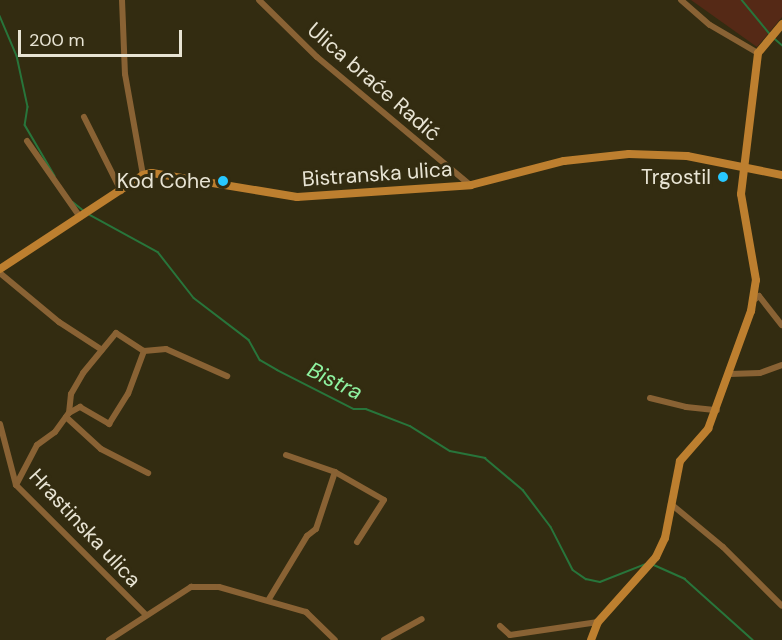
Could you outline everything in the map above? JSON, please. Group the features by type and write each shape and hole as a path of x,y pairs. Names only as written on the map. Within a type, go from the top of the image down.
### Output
{"main road":[{"path":"591,640 598,622 650,568 665,538 680,461 708,429 717,410 755,298 756,280 741,194 758,53 782,24"},
{"name":"Bistranska ulica","path":"143,175 165,172 280,197 471,185 564,161 629,154 687,156 782,175"},
{"path":"0,271 143,175"}],"street":[{"path":"122,0 125,74 143,175"},
{"name":"Ulica braće Radić","path":"259,0 326,65 471,185"},
{"path":"681,0 710,25 758,53"},
{"path":"84,117 121,191"},
{"path":"27,141 85,215"},
{"path":"0,271 59,322 102,350"},
{"path":"755,298 759,296 782,326"},
{"path":"67,415 71,394 116,333 144,351 166,349 227,376"},
{"path":"16,485 37,445 67,415 80,407 106,425 128,394 144,351"},
{"path":"730,374 760,373 782,365"},
{"path":"650,398 717,410"},
{"path":"67,415 101,448 148,473"},
{"name":"Hrastinska ulica","path":"0,424 16,485 145,614"},
{"path":"286,455 335,472 384,500 357,542"},
{"path":"269,599 307,536 316,529 335,472"},
{"path":"671,504 723,547 782,606"},
{"name":"Hrastinska ulica","path":"109,640 145,614 191,586 219,587 269,599 306,612 335,640"},
{"path":"384,640 422,619"},
{"path":"500,626 510,635 598,622"}],"shaded area":[{"path":"691,0 782,0 782,17 757,47"}],"waterway":[{"path":"742,0 770,34"},
{"name":"Bistra","path":"0,16 17,56 28,107 25,125 55,176"},
{"path":"774,38 782,45"},
{"name":"Bistra","path":"73,202 83,210"},
{"name":"Bistra","path":"90,215 158,252 194,298 249,340 260,360 354,409 366,409 410,426 450,451 485,458 523,490 551,527 573,570 586,579 600,582 646,564"},
{"name":"Bistra","path":"654,565 685,579 753,640"}],"place":[{"name":"Trgostil","path":"723,177"},
{"name":"Kod Cohe","path":"223,181"}]}
